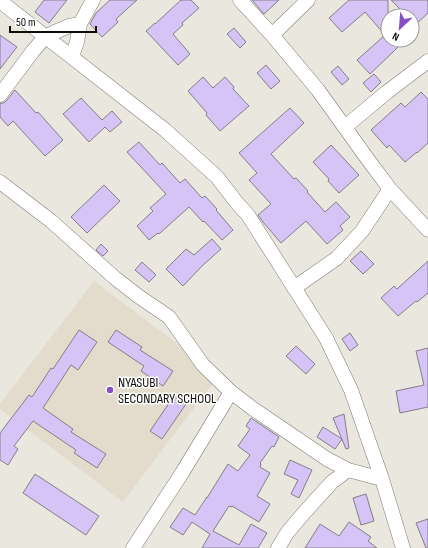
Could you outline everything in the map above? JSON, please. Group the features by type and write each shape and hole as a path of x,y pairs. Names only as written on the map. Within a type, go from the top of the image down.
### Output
{"street":[{"path":"72,57 77,42 80,24 93,0"},
{"path":"240,0 318,90 390,189 428,230"},
{"path":"272,36 308,0"},
{"path":"0,1 165,130 217,177 248,215 326,338 351,390 382,479 403,548"},
{"path":"0,95 33,51 46,38 54,32 69,26 80,24"},
{"path":"345,127 387,92 428,61"},
{"path":"0,182 51,221 132,292 169,317 203,365 231,392 327,459 348,470 382,479"},
{"path":"294,288 337,258 362,231 390,189"},
{"path":"132,548 182,473 231,392"},
{"path":"278,548 287,533 332,482 348,470"}],"shaded area":[{"name":"NYASUBI SECONDARY SCHOOL","path":"94,281 219,375 123,502 0,409 0,404"}],"building":[{"path":"44,0 67,0 49,23 35,12"},
{"path":"110,0 137,0 116,19 118,22 102,37 90,24 96,13"},
{"path":"181,0 191,0 199,8 182,23 183,25 173,34 190,54 178,65 146,31"},
{"path":"252,0 279,0 264,14"},
{"path":"349,0 388,0 388,8 380,8 380,29 365,12 342,32 329,18"},
{"path":"391,0 428,0 428,13 420,20 420,8 399,8"},
{"path":"234,28 246,42 240,48 227,34"},
{"path":"0,35 17,47 0,69"},
{"path":"380,39 380,48 397,48 370,74 357,60"},
{"path":"266,65 280,81 271,89 257,73"},
{"path":"338,66 349,79 342,85 331,72"},
{"path":"374,74 381,82 371,92 363,83"},
{"path":"203,77 213,88 225,77 234,87 233,89 249,106 220,131 188,91"},
{"path":"15,90 36,113 38,112 63,140 45,156 13,121 8,126 0,117 0,103 4,103"},
{"path":"421,92 428,99 428,143 405,162 389,145 387,148 371,130 401,103 405,107"},
{"path":"81,98 102,120 112,111 122,122 110,132 105,127 89,142 63,114"},
{"path":"290,108 304,123 271,154 294,179 296,178 325,212 336,202 350,217 340,226 343,230 327,244 306,221 281,243 258,215 271,204 249,180 257,173 239,153"},
{"path":"139,142 160,165 162,163 180,183 185,179 202,198 205,196 233,230 222,240 189,207 159,234 158,233 149,240 137,226 153,211 150,208 166,194 127,152"},
{"path":"331,145 359,175 339,193 328,181 329,179 313,162"},
{"path":"104,185 120,201 87,233 71,217"},
{"path":"212,239 221,249 183,286 166,269 186,249 194,255"},
{"path":"101,244 108,251 103,256 96,250"},
{"path":"361,251 374,264 363,274 350,261"},
{"path":"428,261 428,293 398,316 381,298 394,286 397,289"},
{"path":"142,262 156,275 149,282 135,270"},
{"path":"79,330 97,342 78,370 71,365 43,408 73,429 71,432 106,454 97,468 74,453 76,450 33,421 14,446 18,449 8,465 0,460 0,433 29,395 32,397"},
{"path":"116,330 142,347 140,350 173,371 163,386 141,371 144,366 108,342"},
{"path":"350,333 358,345 350,351 342,339"},
{"path":"296,346 315,364 306,374 286,356"},
{"path":"428,348 428,407 400,413 396,391 424,385 416,351"},
{"path":"174,396 186,404 162,439 150,431"},
{"path":"344,414 349,448 346,449 333,418"},
{"path":"251,418 279,437 274,447 272,446 260,463 260,467 270,473 257,496 270,504 259,522 232,506 229,506 213,531 239,545 251,524 267,533 258,548 202,548 210,534 192,522 183,535 170,527 183,508 195,515 228,464 238,471 250,455 238,446 250,429 246,426"},
{"path":"323,427 342,439 335,449 317,437"},
{"path":"290,460 312,470 299,498 291,494 298,480 284,474"},
{"path":"35,474 99,516 86,535 23,493"},
{"path":"366,494 374,521 361,525 353,498"},
{"path":"428,519 428,548 426,548 416,523"},
{"path":"349,522 371,537 368,541 377,548 305,548 320,524 339,536"}],"place":[{"name":"NYASUBI SECONDARY SCHOOL","path":"110,390"}]}
